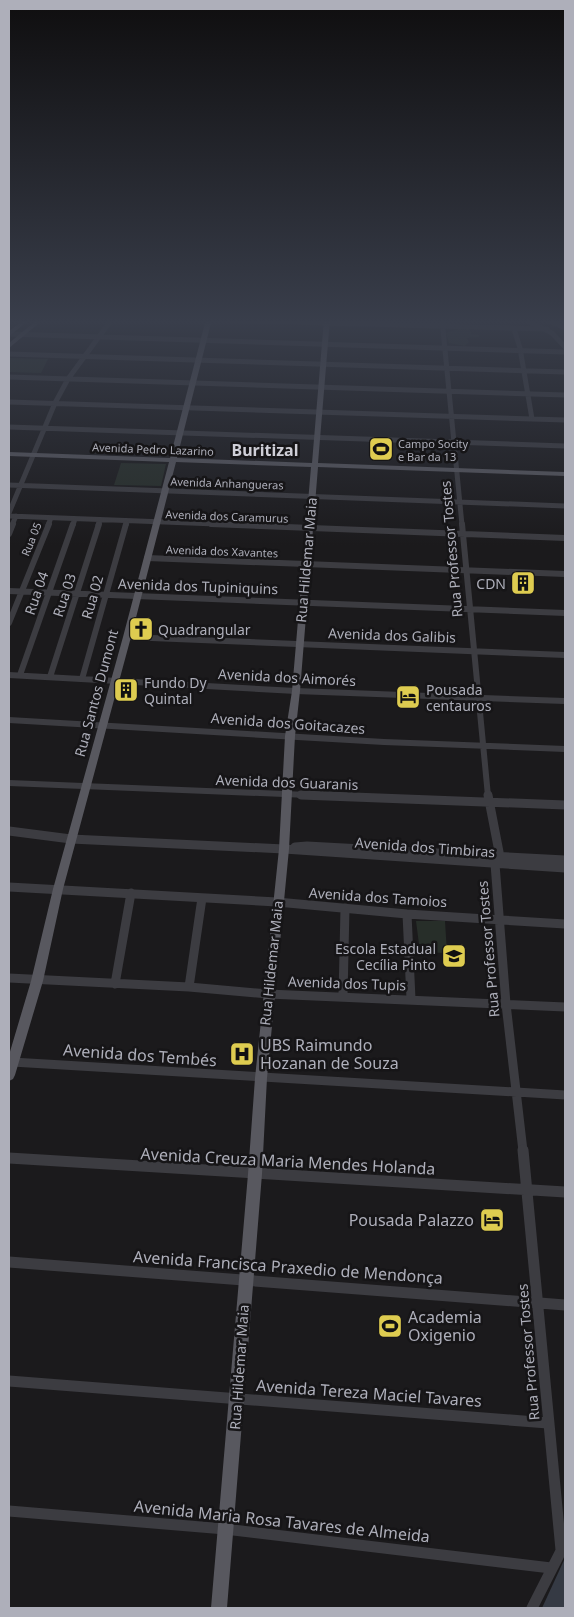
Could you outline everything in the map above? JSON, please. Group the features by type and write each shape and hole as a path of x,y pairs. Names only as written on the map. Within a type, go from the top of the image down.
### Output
{"main road":[{"name":"Rua Santos Dumont","path":"9,1075 10,1062 37,981 71,839 127,637 190,394"},
{"name":"Rua Hildemar Maia","path":"219,1608 238,1399 245,1280 255,1174 260,1078 284,848 290,736 296,691 310,529 311,496 321,394"},
{"name":"Avenida Pedro Lazarino","path":"9,454 565,474"}],"street":[{"path":"9,514 32,455 60,394"},
{"name":"Rua Professor Tostes","path":"450,394 489,802 497,861 506,1004 539,1303 548,1423 563,1547"},
{"path":"528,394 532,419"},
{"path":"537,394 565,396"},
{"path":"9,402 565,420"},
{"path":"9,427 565,446"},
{"name":"Avenida Anhangueras","path":"9,485 565,506"},
{"name":"Avenida dos Caramurus","path":"9,514 16,516 156,523 565,538"},
{"path":"9,534 16,516"},
{"name":"Rua 05","path":"9,623 51,518"},
{"name":"Rua 04","path":"20,675 75,519"},
{"name":"Rua 03","path":"50,677 100,520"},
{"name":"Rua 02","path":"82,679 127,521"},
{"name":"Avenida dos Xavantes","path":"147,558 565,574"},
{"name":"Avenida dos Tupiniquins","path":"9,590 21,592 565,613"},
{"name":"Avenida dos Galibis","path":"127,637 565,655"},
{"name":"Avenida dos Aimorés","path":"9,675 296,691 565,701"},
{"name":"Avenida dos Goitacazes","path":"9,720 565,749"},
{"name":"Avenida dos Guaranis","path":"9,783 565,805"},
{"name":"Avenida dos Timbiras","path":"9,831 71,839 284,848 309,852 497,861 565,868"},
{"name":"Avenida dos Timbiras","path":"497,861 565,860"},
{"name":"Avenida dos Tamoios","path":"9,887 277,902 407,914 565,924"},
{"path":"115,984 131,893"},
{"path":"189,987 202,898"},
{"path":"343,996 345,908"},
{"path":"407,914 411,999"},
{"name":"Avenida dos Tupis","path":"9,978 37,981 189,987 268,994 565,1006"},
{"name":"Avenida dos Tembés","path":"10,1062 565,1095"},
{"name":"Avenida Creuza Maria Mendes Holanda","path":"9,1158 565,1192"},
{"name":"Avenida Francisca Praxedio de Mendonça","path":"9,1262 565,1306"},
{"name":"Avenida Tereza Maciel Tavares","path":"9,1381 548,1423"},
{"name":"Avenida Maria Rosa Tavares de Almeida","path":"9,1511 226,1529 551,1568"},
{"path":"532,1608 563,1547"}],"shaded area":[{"path":"121,463 166,464 161,486 114,485"},
{"path":"416,921 445,921 447,953 420,952"},
{"path":"565,1558 565,1608 542,1608"}],"place":[{"name":"Campo Socity e Bar da 13","path":"381,449"},
{"name":"CDN","path":"523,583"},
{"name":"Quadrangular","path":"141,629"},
{"name":"Fundo Dy Quintal","path":"126,690"},
{"name":"Pousada centauros","path":"408,697"},
{"name":"Escola Estadual Cecília Pinto","path":"454,956"},
{"name":"UBS Raimundo Hozanan de Souza","path":"242,1054"},
{"name":"Pousada Palazzo","path":"492,1220"},
{"name":"Academia Oxigenio","path":"390,1326"}],"district":[{"name":"Buritizal","path":"265,450"}]}
